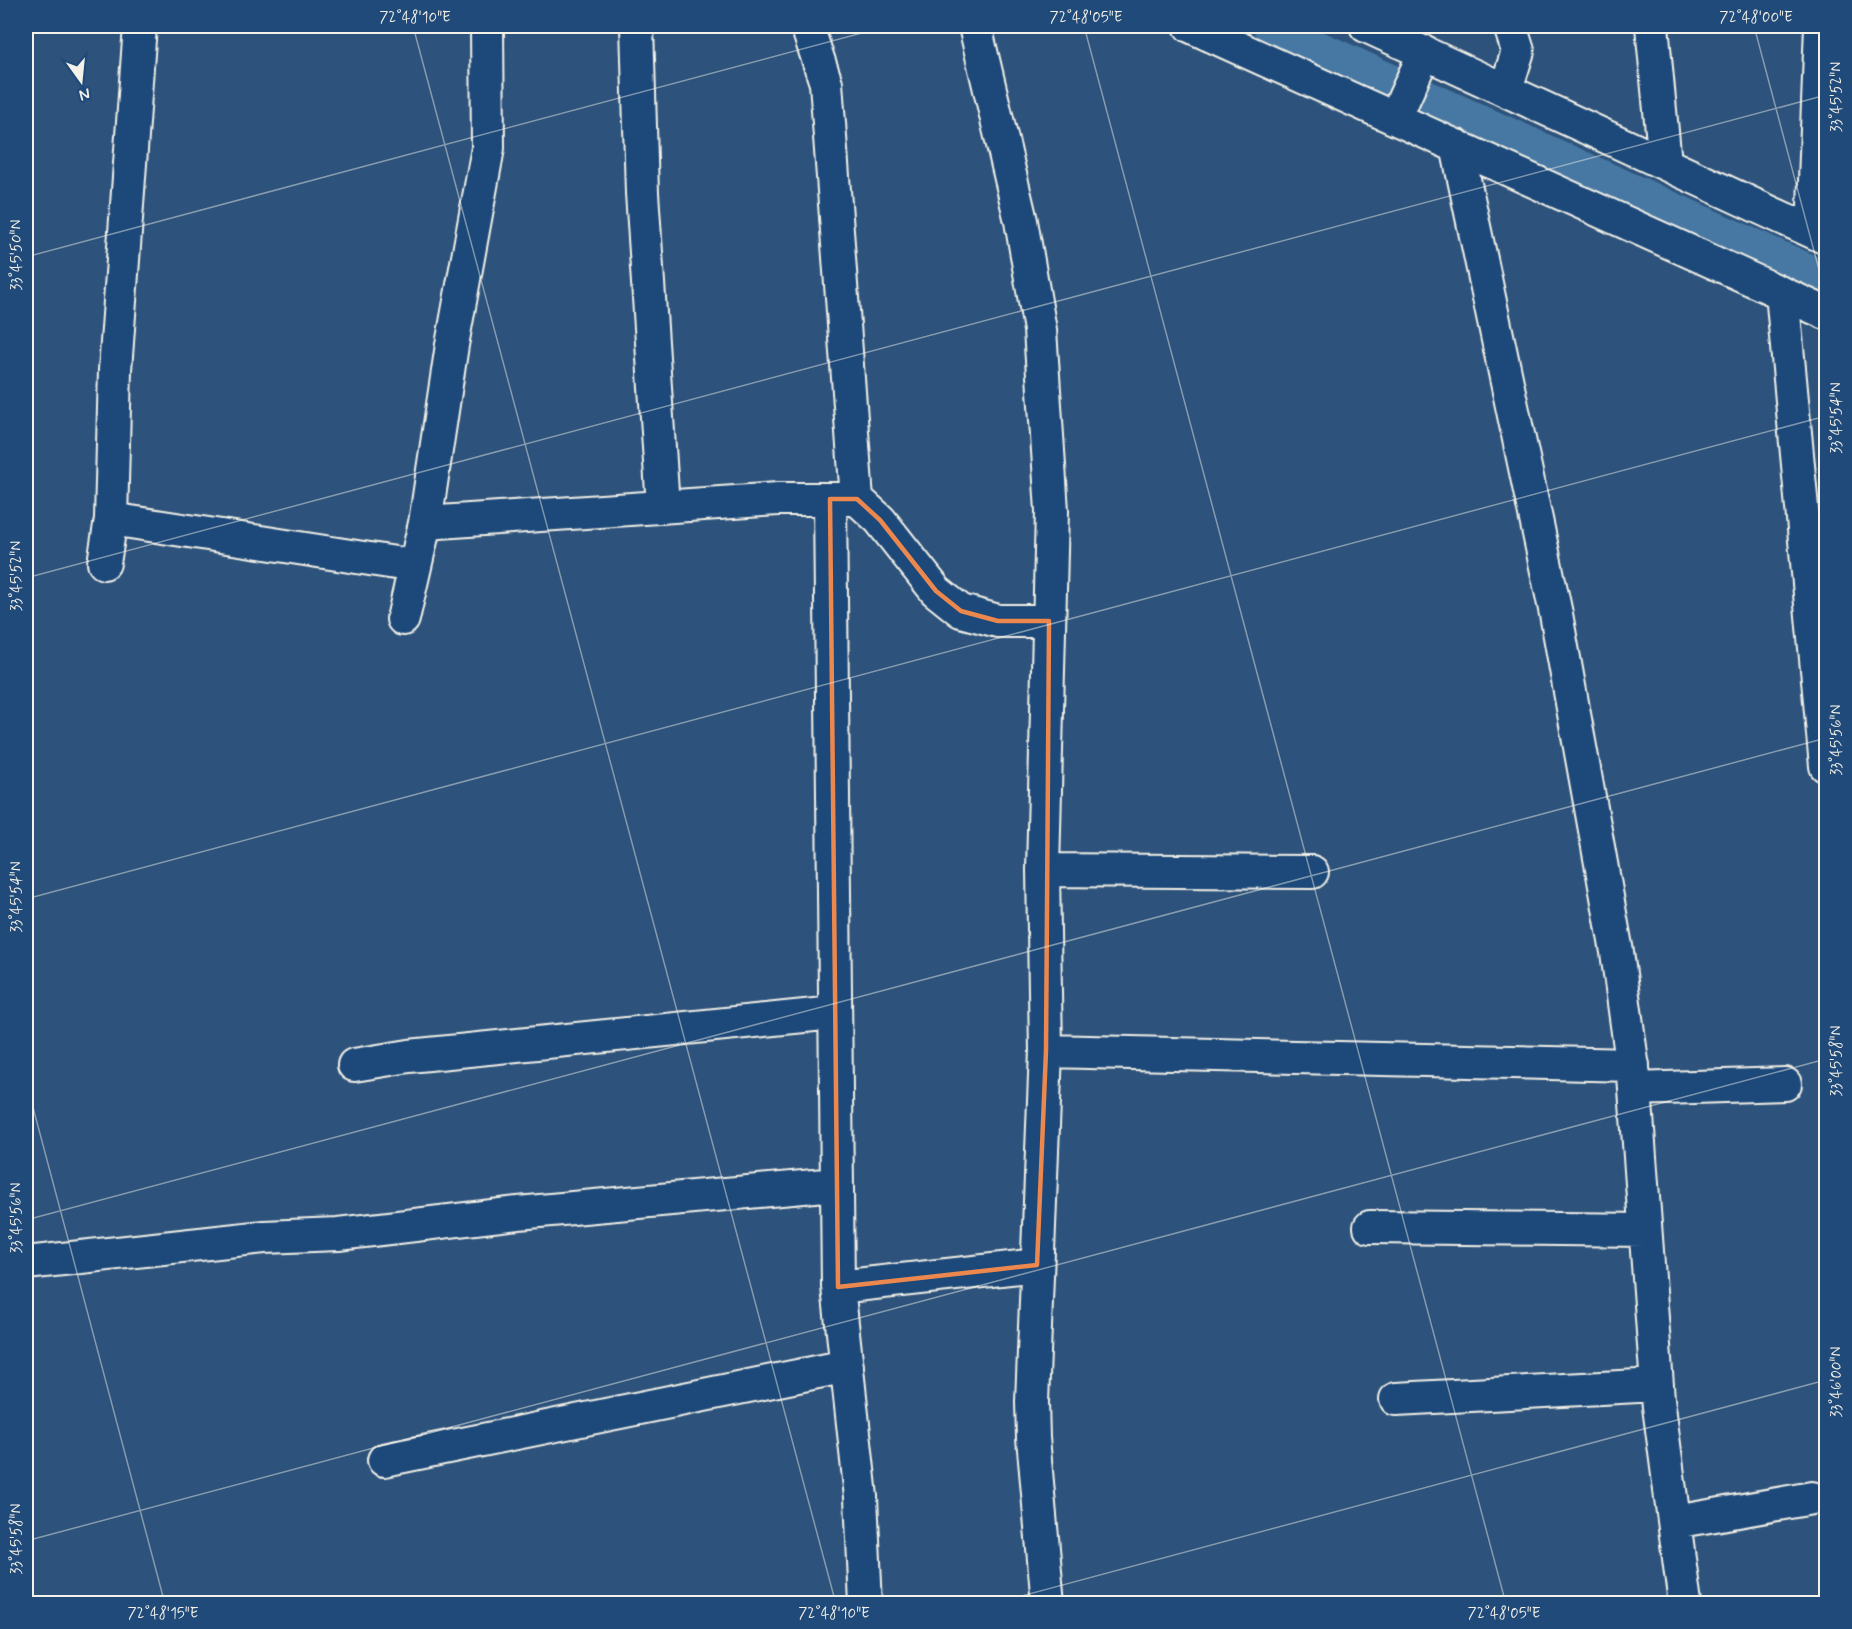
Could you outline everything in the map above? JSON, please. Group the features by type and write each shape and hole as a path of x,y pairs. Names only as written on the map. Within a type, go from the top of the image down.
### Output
{"street":[{"path":"104,563 111,519 115,370 140,26"},
{"path":"403,619 425,523 452,345 488,148 487,26"},
{"path":"637,26 642,193 663,507"},
{"path":"807,26 826,83 843,499 835,782 834,1013 838,1287 861,1497 866,1604"},
{"path":"975,26 1021,221 1040,330 1052,511 1043,870 1046,1051 1037,1265 1033,1438 1048,1604"},
{"path":"1190,26 1408,87 1506,89 1820,235 1821,26"},
{"path":"1366,26 1408,87 1456,146 1827,313"},
{"path":"1506,89 1518,51 1510,26"},
{"path":"1652,26 1665,163"},
{"path":"1456,146 1556,614 1617,952 1634,1077 1657,1386 1685,1604"},
{"path":"1782,292 1827,766"},
{"path":"425,523 778,499 843,499 880,520 936,591 961,611 998,621 1049,621"},
{"path":"111,519 415,566"},
{"path":"1043,870 1312,872"},
{"path":"354,1065 409,1056 834,1013"},
{"path":"1046,1051 1785,1084"},
{"path":"26,1263 264,1237 338,1234 530,1212 836,1184"},
{"path":"1370,1227 1645,1230"},
{"path":"838,1287 1037,1265"},
{"path":"384,1460 847,1366"},
{"path":"1396,1399 1657,1386"},
{"path":"1675,1522 1812,1498"}],"highlighted area":[{"path":"830,499 857,499 880,520 936,591 961,611 998,621 1049,621 1046,1051 1037,1265 838,1287"}],"waterway":[{"path":"1270,26 1826,279"}]}
